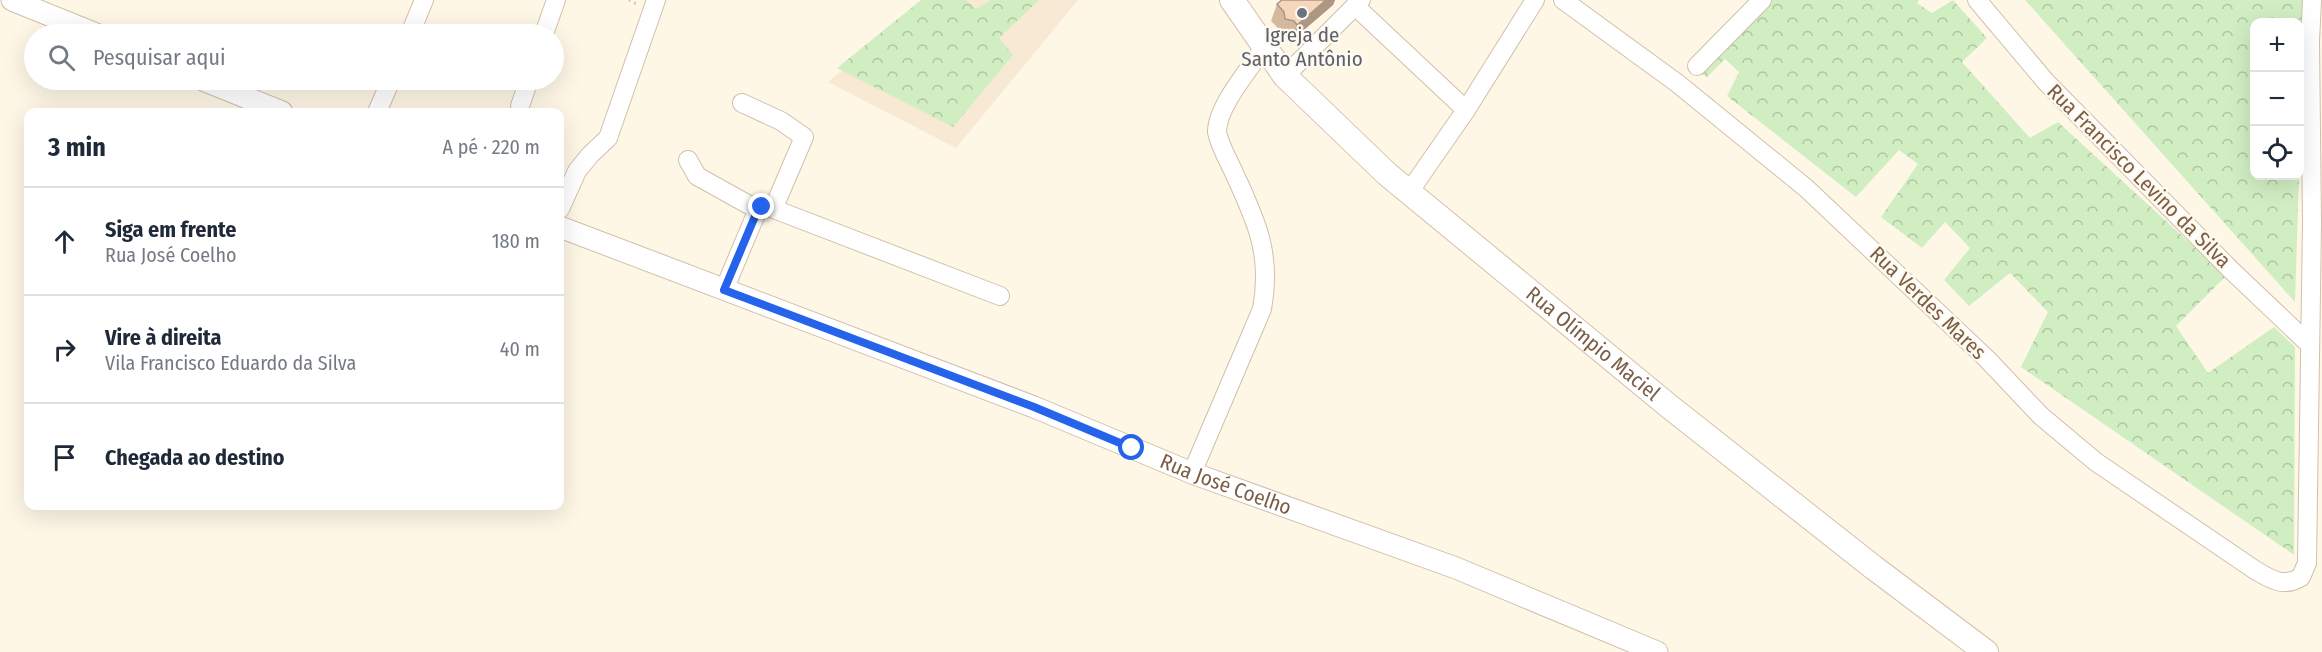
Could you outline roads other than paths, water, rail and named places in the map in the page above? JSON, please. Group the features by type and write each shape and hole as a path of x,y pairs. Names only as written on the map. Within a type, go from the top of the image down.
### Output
{"main road":[{"name":"Rua Olímpio Maciel","path":"1232,0 1285,76 1335,126 1409,192 1670,407 1873,567 1986,652"}],"street":[{"path":"12,0 71,24"},
{"path":"414,24 424,0"},
{"path":"547,24 555,0"},
{"path":"564,201 581,165 608,138 656,0"},
{"path":"1409,192 1466,110 1535,0"},
{"name":"Rua Verdes Mares","path":"1563,0 1677,83 1797,181 1927,302 2041,416 2096,462 2209,540 2272,580 2287,583 2301,577 2307,563 2309,344"},
{"path":"1697,66 1762,0"},
{"name":"Rua Francisco Levino da Silva","path":"1977,0 2046,82 2231,270 2309,344"},
{"path":"2309,344 2317,226 2310,41 2312,0"},
{"path":"1285,76 1358,3 1466,110"},
{"path":"1192,473 1263,309 1266,288 1264,251 1257,221 1216,132 1224,107 1264,47"},
{"path":"228,90 272,108"},
{"path":"379,108 387,90"},
{"path":"520,106 526,90"},
{"path":"724,290 804,137 781,122 742,103"},
{"path":"688,160 697,177 766,209 1000,296"},
{"name":"Rua José Coelho","path":"564,228 1034,407 1192,473 1456,568 1658,652"}],"place":[{"name":"Igreja de Santo Antônio","path":"1302,13"}]}
